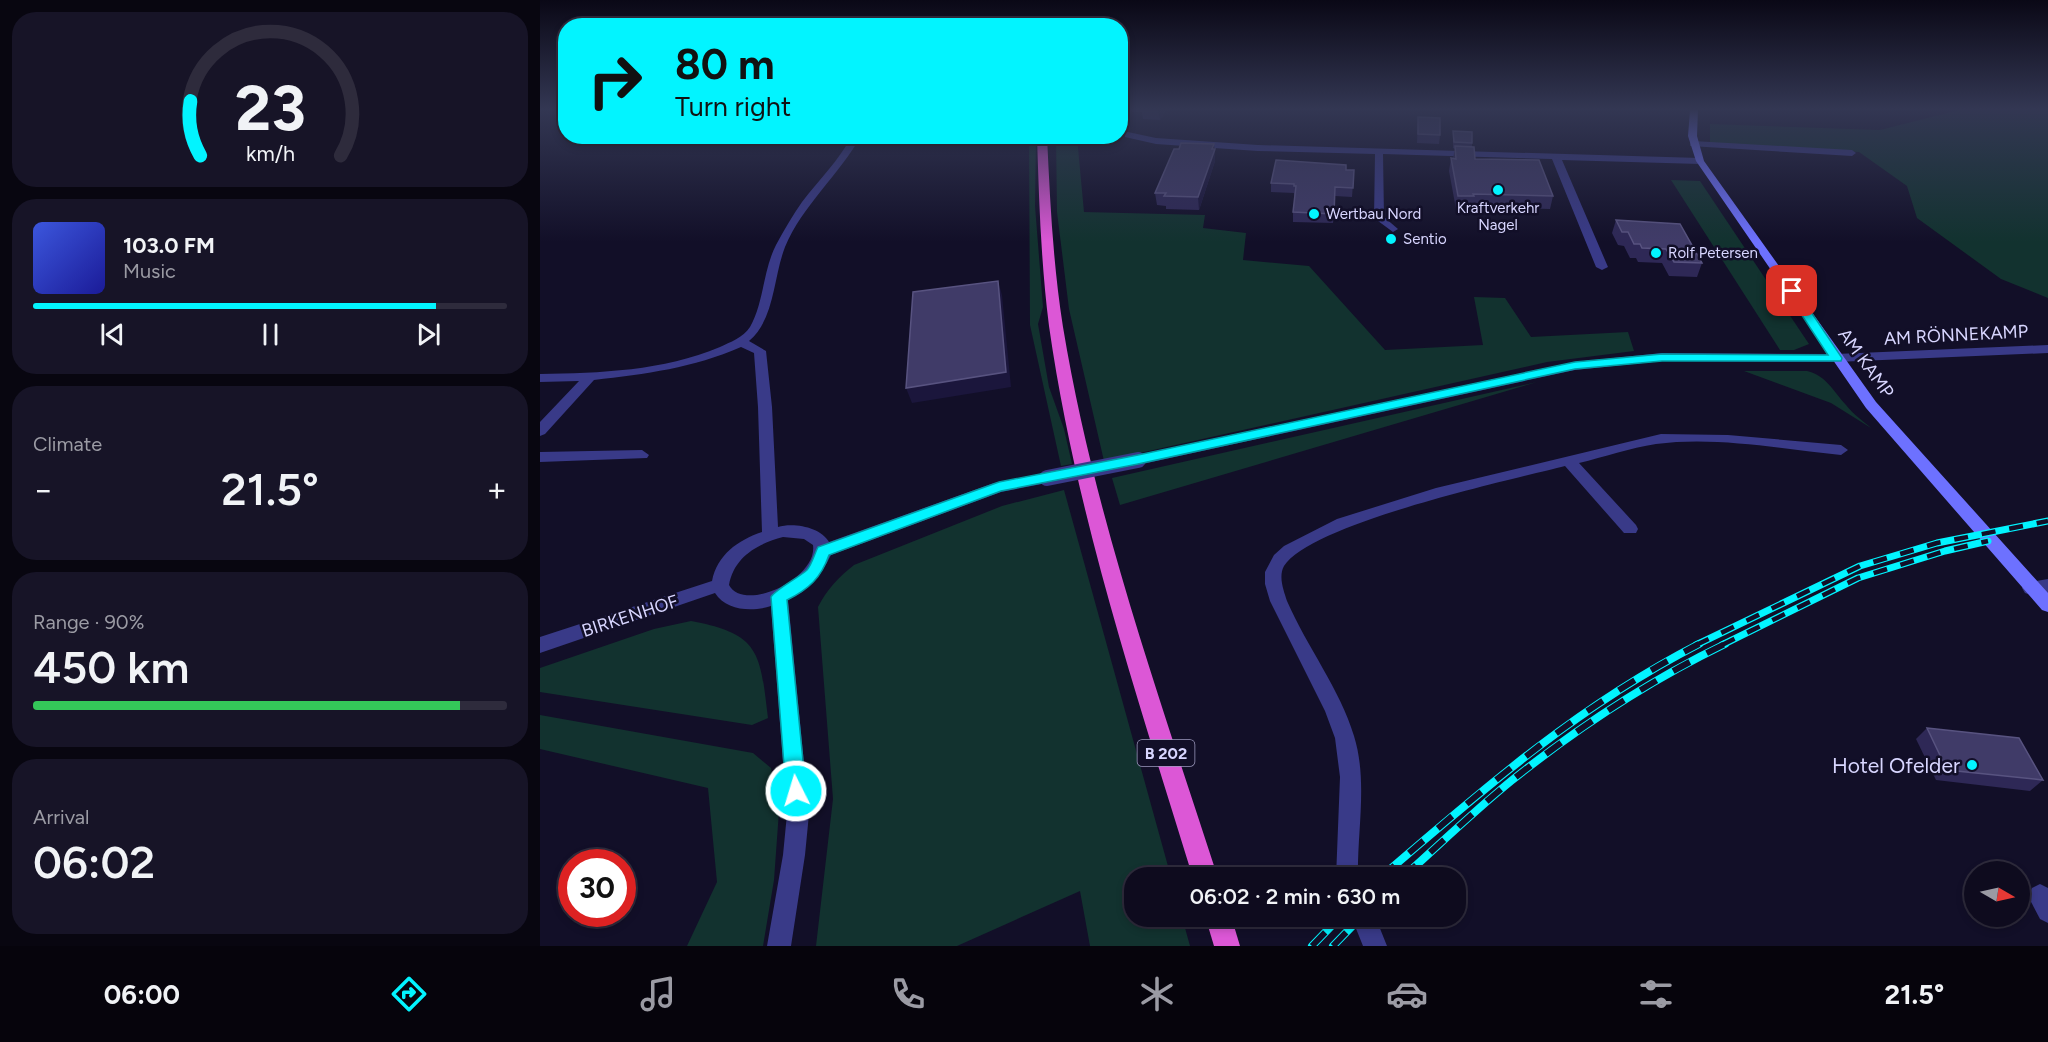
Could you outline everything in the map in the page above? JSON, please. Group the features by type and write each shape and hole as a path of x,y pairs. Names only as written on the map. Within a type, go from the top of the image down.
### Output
{"highway":[{"name":"B 202","path":"1042,154 1042,195 1049,278 1060,353 1081,453 1127,628 1203,867"},
{"path":"1221,927 1227,946"}],"main road":[{"name":"AM KAMP","path":"1697,154 1836,358 1889,427 2039,587 2048,605"}],"street":[{"path":"540,378 590,377 659,369 704,358 741,342 754,331 760,317 780,247 805,205 846,154"},
{"path":"1380,154 1379,218 1393,229"},
{"path":"1430,154 1700,161"},
{"path":"1556,157 1602,267"},
{"path":"741,342 760,351 765,407 770,534"},
{"name":"AM RÖNNEKAMP","path":"823,551 848,544 999,487 1138,460 1575,366 1662,357 1836,358 2046,351"},
{"path":"540,431 590,377"},
{"path":"1347,867 1351,786 1349,751 1338,718 1281,608 1272,585 1273,572 1278,561 1290,551 1318,536 1380,512 1568,460 1658,439 1685,438 1841,450"},
{"path":"540,457 642,455"},
{"path":"1568,460 1630,529"},
{"path":"798,531 811,534 820,542 823,551 815,571 794,590 779,597 749,603 736,601 727,597 720,585 722,570 729,560 752,542 770,534 798,531"},
{"name":"BIRKENHOF","path":"540,645 720,585"},
{"path":"779,597 798,813 794,855 779,946"},
{"path":"1367,927 1375,946"}],"green space":[{"path":"1029,154 1036,154 1035,206 1043,307 1038,324 1049,387 1064,429 1072,464 1061,466 1030,325"},
{"path":"1056,154 1079,154 1084,212 1205,215 1203,228 1246,233 1243,260 1309,266 1385,350 1483,345 1474,297 1505,298 1531,337 1628,332 1634,351 1547,362 1104,461 1069,309 1057,212"},
{"path":"1862,154 2048,154 2048,298 2001,279 1917,218 1907,186"},
{"path":"1671,180 1700,181 1809,344 1794,350 1780,350"},
{"path":"1744,371 1814,373 1825,380 1852,411 1871,428 1831,403"},
{"path":"1537,382 1120,505 1112,478"},
{"path":"1064,490 1168,867 1124,867 1124,927 1185,927 1190,946 1090,946 1080,891 957,946 816,946 833,799 818,607 834,584 854,565 1002,506"},
{"path":"691,621 731,632 744,640 753,650 759,662 768,718 752,725 540,692 540,668 654,629"},
{"path":"540,715 753,753 771,768 779,811 774,880 763,946 687,946 717,882 708,788 540,749"}],"building":[{"path":"1172,154 1213,154 1198,197 1164,196 1166,193 1155,193"},
{"path":"1456,154 1475,154 1475,159 1539,160 1553,196 1473,194 1474,196 1458,196 1451,158 1456,159"},
{"path":"1276,160 1346,165 1346,170 1354,170 1353,188 1335,187 1334,214 1293,212 1296,186 1271,183"},
{"path":"1616,220 1680,224 1702,263 1674,262 1666,249 1642,248 1640,244 1634,244 1628,232 1622,232"},
{"path":"998,281 1006,372 906,388 913,292"},
{"path":"1927,728 2019,738 2043,780 1947,770"}],"railway":[{"path":"1696,645 1860,566 1937,543 2048,521"},
{"path":"1722,645 1858,578 1945,551 1988,541"},
{"path":"1393,867 1532,751 1612,694 1699,644"},
{"path":"1414,867 1497,793 1562,742 1614,706 1725,644"},
{"path":"1312,946 1330,927"},
{"path":"1333,946 1351,927"}],"place":[{"name":"Kraftverkehr Nagel","path":"1498,190"},
{"name":"Wertbau Nord","path":"1314,214"},
{"name":"Sentio","path":"1391,239"},
{"name":"Rolf Petersen","path":"1656,253"},
{"name":"Hotel Ofelder","path":"1972,765"}],"route":[{"path":"796,791 779,597 806,581 821,561 823,551 848,544 954,502 999,487 1138,460 1575,366 1662,357 1836,358 1792,291"}]}
